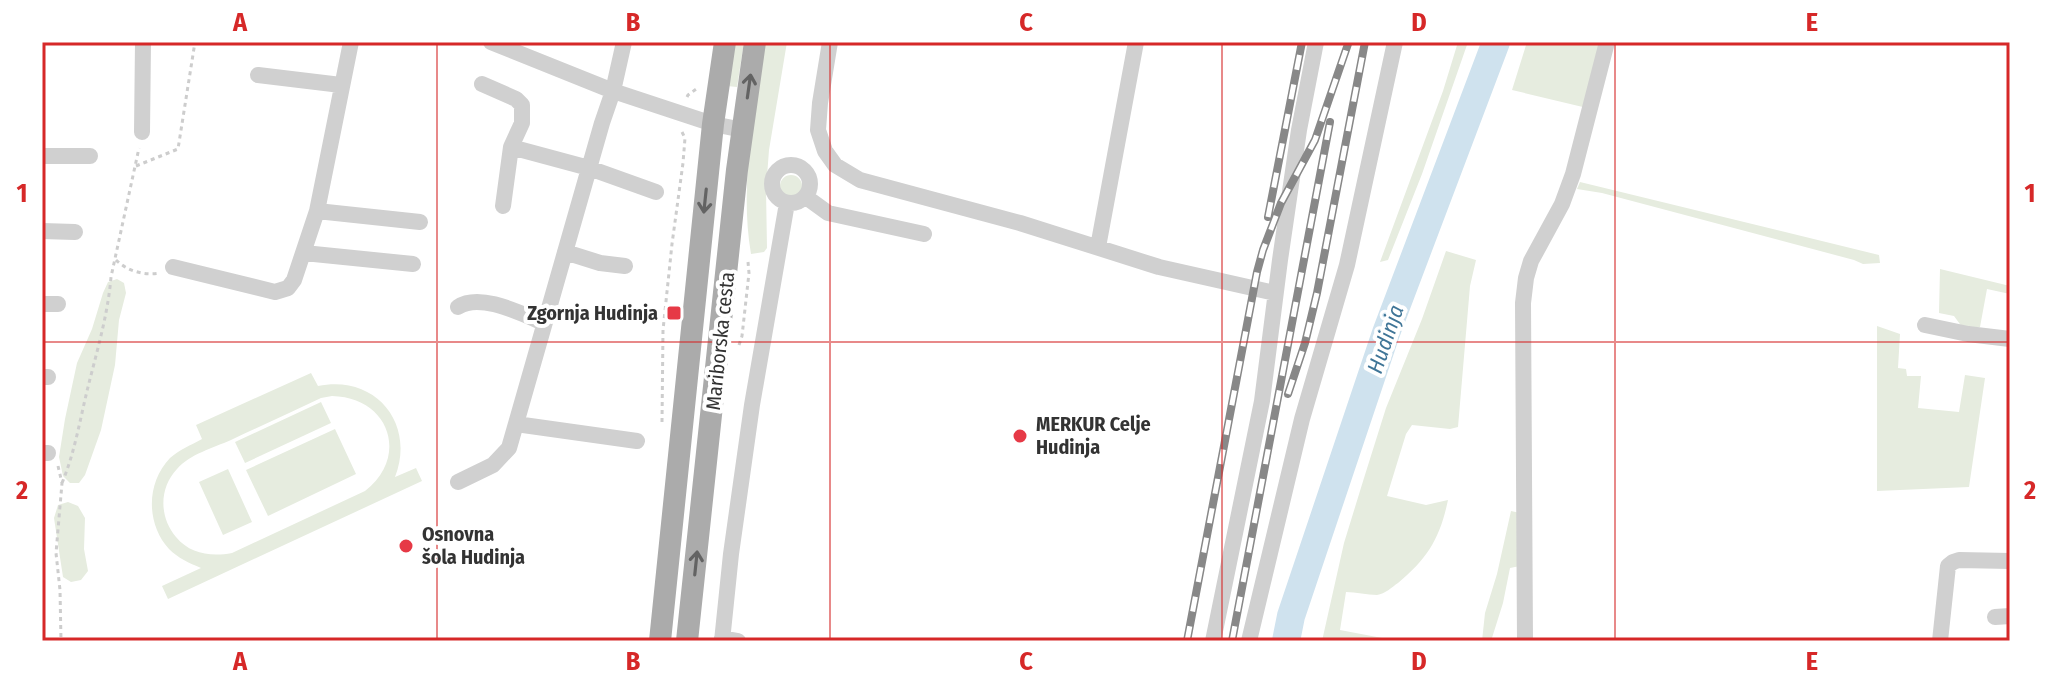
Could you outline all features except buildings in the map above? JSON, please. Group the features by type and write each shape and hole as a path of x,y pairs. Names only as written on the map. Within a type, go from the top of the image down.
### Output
{"main road":[{"name":"Mariborska cesta","path":"660,641 713,124 725,42"},
{"name":"Mariborska cesta","path":"687,641 755,42"}],"street":[{"path":"142,132 143,42"},
{"path":"173,267 275,292 288,288 294,280 317,211 351,42"},
{"path":"491,42 613,91 713,124 743,130"},
{"path":"458,482 493,465 509,448 613,91 624,42"},
{"path":"830,42 818,130 825,151 835,165 860,180 1020,223 1159,267 1275,293"},
{"path":"1098,247 1136,42"},
{"path":"1213,641 1262,401 1299,130 1316,42"},
{"path":"1249,641 1302,419 1347,265 1395,42"},
{"path":"1525,641 1523,303 1526,278 1531,261 1562,204 1569,184 1607,42"},
{"path":"258,75 341,85"},
{"path":"482,84 516,99 522,105 522,123 511,147 503,206"},
{"path":"511,147 589,168 656,192"},
{"path":"42,156 90,156"},
{"path":"790,165 802,167 809,177 810,187 806,197 787,203 777,198 772,189 773,177 780,168 790,165"},
{"path":"806,197 828,213 924,234"},
{"path":"727,640 733,541 752,405 787,203"},
{"path":"317,211 420,222"},
{"path":"42,231 75,232"},
{"path":"565,252 600,263 625,266"},
{"path":"304,253 413,264"},
{"path":"458,307 471,302 494,305 544,323"},
{"path":"1925,325 2010,339"},
{"path":"516,424 637,441"},
{"path":"1940,641 1948,566 1959,560 2010,561"}],"path":[{"path":"136,166 178,149 195,42"},
{"path":"688,95 704,83"},
{"path":"662,423 663,330 685,138 680,127"},
{"path":"61,641 56,553 62,483 71,461 142,132"},
{"path":"116,260 132,270 147,274 159,274 173,267"},
{"path":"45,453 55,458 62,483"}],"shaded area":[{"path":"735,42 744,42 737,87 727,86"},
{"path":"764,42 787,42 769,150 767,248 764,252 751,254 747,174"},
{"path":"1458,42 1468,42 1422,174 1388,260 1380,262 1443,91"},
{"path":"1527,42 1603,42 1587,108 1512,90"},
{"path":"791,175 799,178 802,186 799,194 791,197 783,194 780,186 783,178"},
{"path":"1580,182 1879,255 1880,263 1863,264 1602,193 1577,189"},
{"path":"1446,251 1476,260 1470,286 1458,427 1412,425 1406,434 1387,496 1426,505 1448,500 1441,525 1425,556 1388,590 1377,595 1346,592 1340,630 1398,641 1322,641 1344,543 1386,408"},
{"path":"1940,269 2010,286 2010,294 1987,289 1980,327 1965,331 1954,316 1939,313"},
{"path":"117,279 124,283 126,293 101,430 85,475 79,483 70,483 63,476 59,457 77,363 108,282"},
{"path":"1877,326 1900,334 1898,368 1906,369 1907,376 1921,376 1918,408 1959,412 1965,375 1985,378 1969,487 1877,491"},
{"path":"311,373 318,386 339,384 357,388 373,395 386,407 395,421 400,438 400,457 395,477 416,468 422,481 168,599 162,586 201,568 176,555 161,539 153,516 153,491 156,479 170,458 202,439 196,425","holes":["321,398 352,399 368,406 387,431 387,462 379,477 365,491 232,553 201,553 182,543 170,529 164,512 164,494 171,477 188,459"]},
{"path":"321,402 331,423 245,463 235,442"},
{"path":"335,429 356,474 268,516 246,470"},
{"path":"228,469 252,522 223,535 199,482"},
{"path":"68,502 78,506 85,518 84,549 88,571 81,580 71,582 63,577 54,518 58,505"},
{"path":"1511,511 1520,513 1520,566 1510,568 1491,641 1482,641 1485,613"}],"waterway":[{"name":"Hudinja","path":"1286,641 1291,616 1386,333 1496,42"}],"railway":[{"path":"1268,217 1302,42"},
{"path":"1288,394 1317,293 1365,42"},
{"path":"1187,641 1257,272 1281,203 1315,140 1348,44"},
{"path":"1232,641 1330,122"}],"place":[{"name":"Zgornja Hudinja","path":"674,313"},
{"name":"MERKUR Celje Hudinja","path":"1020,436"},
{"name":"Osnovna šola Hudinja","path":"406,546"}]}
